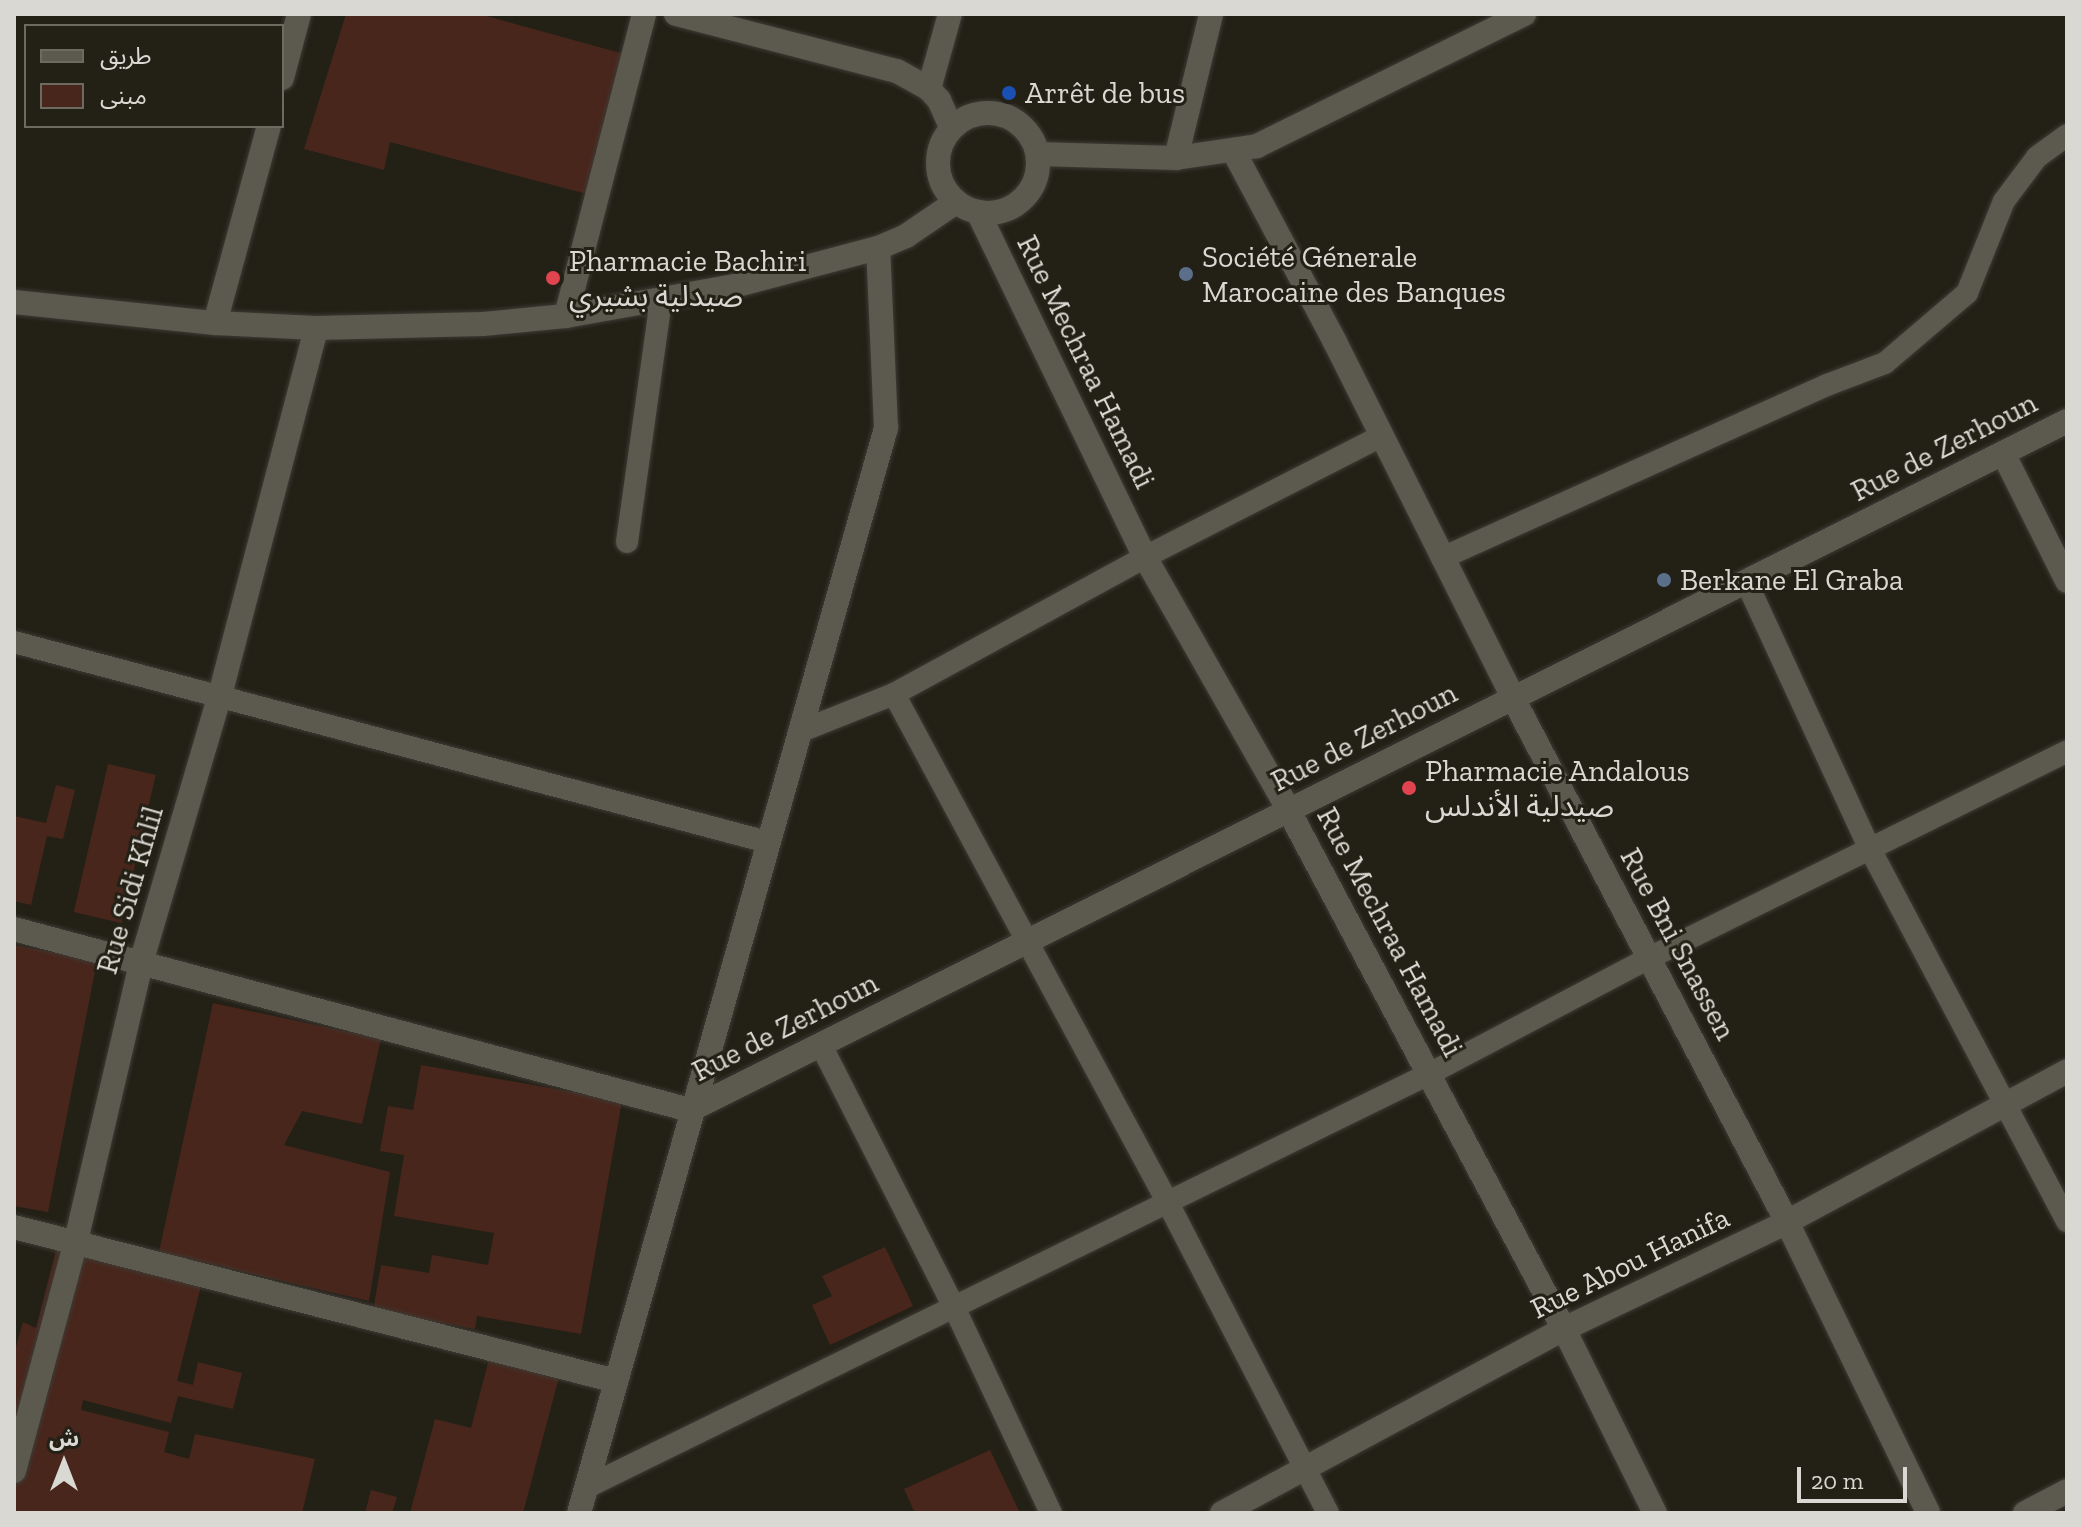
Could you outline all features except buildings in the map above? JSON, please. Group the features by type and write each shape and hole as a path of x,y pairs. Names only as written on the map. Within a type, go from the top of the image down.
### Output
{"street":[{"path":"284,70 299,14"},
{"path":"566,316 644,14"},
{"path":"676,14 897,71 929,89 939,100 951,127"},
{"path":"929,89 950,14"},
{"path":"1176,158 1211,14"},
{"path":"1038,154 1176,158 1234,152 1280,137 1524,14"},
{"path":"979,113 1010,117 1023,126 1038,154 1038,170 1024,199 995,213 967,207 946,192 937,166 943,139 951,127 979,113"},
{"path":"215,323 268,128"},
{"name":"Rue Bni Snassen","path":"1234,152 1335,342 1513,698 1787,1222 1928,1513"},
{"path":"14,302 215,323 316,328 483,324 566,316 661,300 807,269 878,248 967,207"},
{"name":"Rue Mechraa Hamadi","path":"967,207 1145,557 1289,811 1564,1329 1655,1513"},
{"path":"579,1513 690,1110 886,428 878,248"},
{"name":"Rue Sidi Khlil","path":"14,1471 75,1245 141,963 220,695 316,328"},
{"name":"Rue de Zerhoun","path":"690,1110 2067,421"},
{"path":"2003,453 2067,581"},
{"path":"14,929 690,1110"},
{"name":"Rue Abou Hanifa","path":"1222,1513 1564,1329 1787,1222 2067,1071"},
{"path":"14,1227 616,1381"},
{"path":"2025,1513 2067,1491"}],"lane":[{"path":"1442,558 1827,385 1885,363 1967,293 2004,201 2037,157 2067,135"},
{"path":"627,542 661,300"},
{"path":"799,732 894,694 1145,557 1381,436"},
{"path":"1746,581 1870,849 2067,1221"},
{"path":"14,642 767,842"},
{"path":"894,694 1168,1203 1328,1513"},
{"path":"587,1487 1429,1074 1649,958 2067,751"},
{"path":"821,1045 955,1309 1051,1513"}],"place":[{"name":"Arrêt de bus","path":"1009,93"},
{"name":"Société Génerale Marocaine des Banques","path":"1186,274"},
{"name":"Pharmacie Bachiri صيدلية بشيري","path":"553,278"},
{"name":"Berkane El Graba","path":"1664,580"},
{"name":"Pharmacie Andalous صيدلية الأندلس","path":"1409,788"}]}
